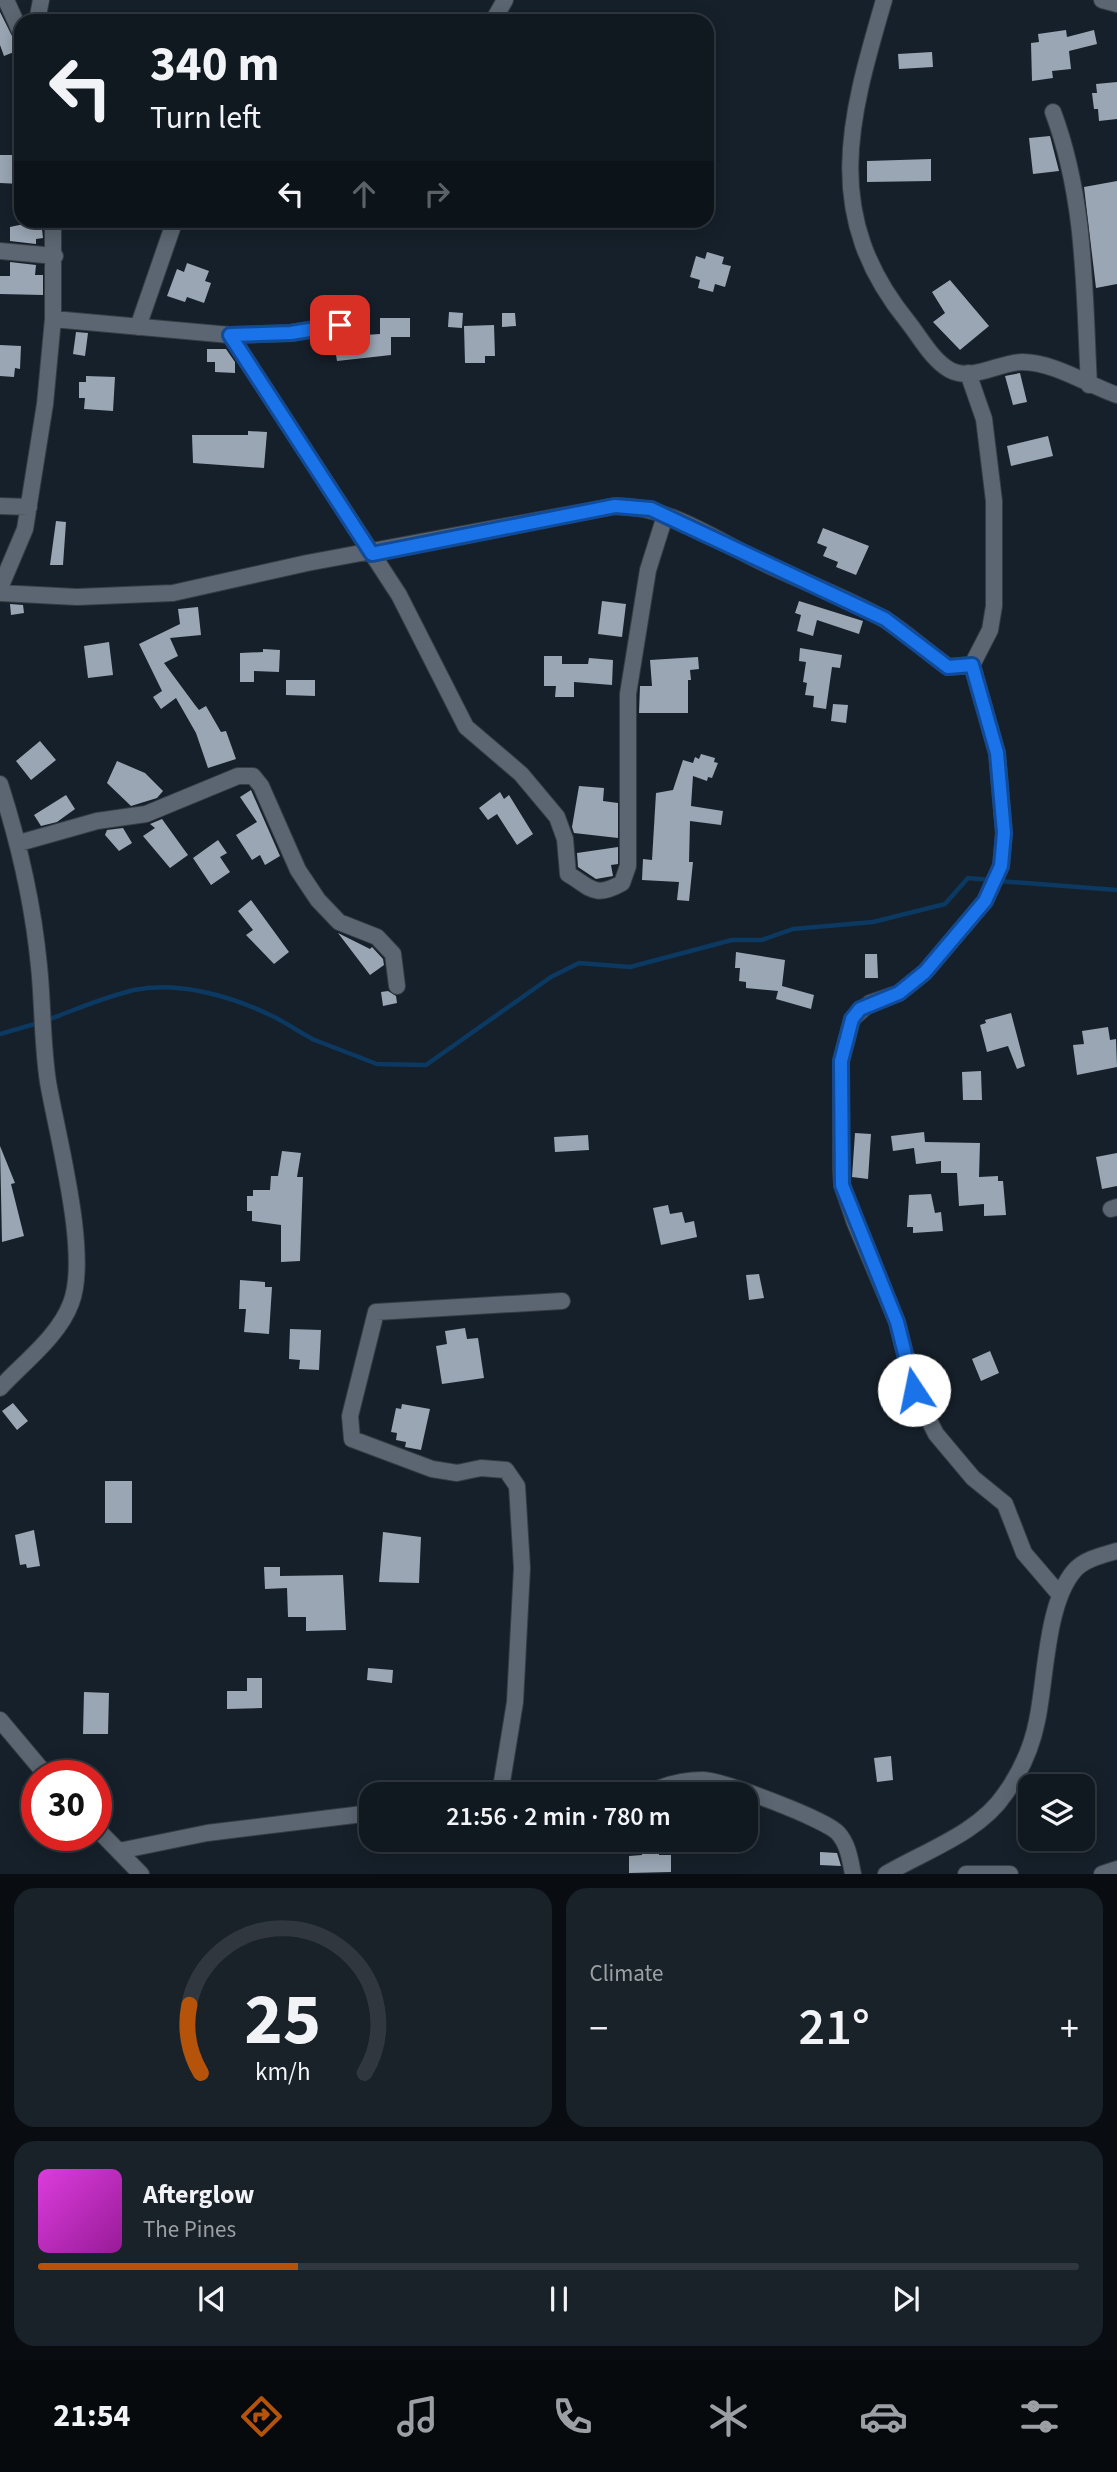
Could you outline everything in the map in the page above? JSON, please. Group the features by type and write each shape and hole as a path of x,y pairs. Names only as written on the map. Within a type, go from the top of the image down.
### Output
{"street":[{"path":"6,0 14,18"},
{"path":"884,0 858,95 850,137 848,172 852,205 867,255 891,301 940,362 951,370 968,373 1013,363 1041,363 1117,395"},
{"path":"1102,0 1117,4"},
{"path":"1053,112 1067,150 1077,197 1089,385"},
{"path":"53,228 53,319 45,404 25,529 0,591 77,597 173,593 307,564 372,554 615,506 651,509 885,619 948,667 972,665"},
{"path":"138,327 172,228"},
{"path":"0,251 54,256"},
{"path":"53,319 230,335 291,333 340,325"},
{"path":"230,335 399,595 467,727 521,774 557,817 565,839 568,874 587,889 612,889 622,883 628,866 628,694 648,570 665,516"},
{"path":"968,373 985,419 994,501 993,607 990,630 972,665 997,753 1004,833 1001,866 985,901 925,972 899,993 870,1003 852,1019 841,1061 841,1168 847,1198 897,1322 914,1390 936,1434 973,1478 1004,1504 1024,1553 1060,1595"},
{"path":"0,506 29,507"},
{"path":"19,843 97,821 146,814 238,776 253,776 261,786 298,870 318,900 339,922 377,937 393,954 397,986"},
{"path":"0,784 19,843 39,967 48,1080 72,1211 77,1275 71,1302 57,1327 0,1388"},
{"path":"502,1782 515,1702 522,1568 517,1486 506,1470 481,1468 457,1473 432,1469 352,1439 350,1416 376,1312 562,1301"},
{"path":"886,1874 968,1829 1004,1796 1025,1758 1037,1722 1048,1643 1060,1595 1074,1570 1088,1561 1117,1551"},
{"path":"0,1720 34,1760"},
{"path":"681,1782 712,1782"},
{"path":"758,1799 801,1814 838,1833 847,1846 853,1874"},
{"path":"119,1851 207,1833 359,1814"},
{"path":"112,1844 141,1874"},
{"path":"1102,1874 1117,1869"},
{"path":"966,1874 1010,1874"}],"building":[{"path":"0,12 14,40 14,52 4,56 0,45"},
{"path":"1066,30 1067,37 1094,30 1097,44 1069,51 1071,69 1052,71 1053,78 1032,81 1031,43 1039,42 1038,34"},
{"path":"932,52 933,67 899,69 898,54"},
{"path":"1117,82 1117,119 1099,121 1092,93 1097,93 1096,84"},
{"path":"1050,136 1059,171 1033,174 1029,138"},
{"path":"0,155 14,155 14,184 0,183"},
{"path":"931,159 931,181 867,182 867,161"},
{"path":"1117,181 1117,284 1096,288 1084,187"},
{"path":"10,227 42,228 43,238 36,239 36,244 10,241"},
{"path":"707,252 724,257 722,264 731,266 725,287 715,284 713,292 698,288 700,280 690,277 696,256 705,259"},
{"path":"10,262 36,265 35,275 43,275 43,295 0,294 0,276 10,276"},
{"path":"187,263 209,271 205,281 211,283 204,303 187,297 185,302 167,296 177,269 184,272"},
{"path":"950,280 989,326 960,350 933,322 945,313 932,292"},
{"path":"449,312 463,313 462,328 448,327"},
{"path":"502,313 515,313 516,326 502,327"},
{"path":"380,318 410,318 410,337 391,337 391,355 337,361 336,355 332,355 331,344 336,343 335,337 380,334"},
{"path":"494,325 495,356 485,356 485,363 465,363 464,326"},
{"path":"76,332 88,333 85,356 73,354"},
{"path":"0,345 21,346 20,369 15,368 14,377 0,376"},
{"path":"207,349 226,349 235,362 235,373 215,372 215,362 207,362"},
{"path":"1020,373 1027,402 1013,405 1005,376"},
{"path":"86,376 115,377 113,411 84,409 85,398 79,398 79,382 86,382"},
{"path":"248,431 267,432 264,468 193,463 192,435 248,435"},
{"path":"1048,436 1053,456 1011,466 1007,446"},
{"path":"56,521 66,522 63,565 50,565"},
{"path":"823,528 869,546 856,575 836,567 838,562 823,556 827,547 817,543"},
{"path":"602,601 626,604 622,637 598,634"},
{"path":"799,601 863,621 859,634 817,620 813,636 797,631 801,615 795,613"},
{"path":"10,604 23,605 24,613 11,615"},
{"path":"198,607 201,635 170,638 178,656 164,663 199,710 206,706 221,732 226,731 236,759 208,768 196,733 176,698 161,709 153,697 162,691 139,644 180,624 178,609"},
{"path":"109,642 113,675 88,678 84,646"},
{"path":"800,648 842,655 840,668 832,667 826,709 813,707 814,696 805,695 807,683 803,682 806,662 799,661"},
{"path":"263,649 280,650 279,672 254,671 254,682 240,682 240,653 263,652"},
{"path":"544,656 562,656 562,664 588,664 589,658 613,660 612,685 574,682 574,697 555,697 556,686 544,686"},
{"path":"698,657 699,669 690,670 691,680 688,680 688,713 639,713 640,686 652,686 650,660"},
{"path":"286,680 315,680 315,696 286,695"},
{"path":"833,704 848,705 846,723 831,721"},
{"path":"40,741 56,760 31,780 16,761"},
{"path":"701,754 715,758 714,762 718,763 712,778 708,777 707,781 693,776 691,806 723,811 721,825 690,821 689,862 693,862 689,901 677,900 679,882 642,880 643,859 652,860 656,793 673,790 683,760 693,763 695,757 699,759"},
{"path":"117,761 145,773 163,791 157,798 131,806 107,783"},
{"path":"579,786 604,788 603,801 618,803 618,838 574,833 572,827"},
{"path":"251,790 280,856 265,865 260,855 252,860 236,835 257,822 240,797"},
{"path":"500,792 504,799 509,795 533,834 517,845 497,814 488,820 479,808"},
{"path":"66,795 75,809 57,822 41,826 34,815"},
{"path":"162,819 188,855 170,868 143,836 155,828 150,824"},
{"path":"123,828 132,843 119,851 105,835 107,830"},
{"path":"218,840 227,853 220,857 230,872 211,885 193,858"},
{"path":"618,847 618,864 611,865 613,876 596,879 578,867 577,853"},
{"path":"251,900 289,952 274,964 246,935 253,930 238,911"},
{"path":"338,933 370,949 372,947 383,959 384,965 370,975"},
{"path":"736,952 785,960 782,986 814,995 811,1009 776,999 778,991 746,988 746,982 739,981 740,968 735,968"},
{"path":"865,954 877,954 878,978 865,978"},
{"path":"388,991 396,996 397,1003 383,1006 381,992"},
{"path":"1011,1013 1025,1066 1017,1069 1008,1046 987,1052 980,1025 986,1023 985,1020"},
{"path":"1108,1027 1110,1040 1116,1039 1117,1067 1077,1075 1073,1045 1084,1044 1082,1031"},
{"path":"981,1071 982,1100 963,1100 962,1072"},
{"path":"924,1132 925,1142 980,1143 979,1177 998,1176 998,1181 1003,1181 1006,1215 984,1216 984,1204 959,1206 957,1173 941,1173 941,1161 916,1164 914,1148 893,1151 891,1136"},
{"path":"855,1133 871,1134 868,1179 852,1177"},
{"path":"588,1135 589,1150 555,1152 554,1137"},
{"path":"0,1146 15,1183 11,1184 24,1236 2,1242"},
{"path":"282,1151 301,1153 297,1177 303,1177 300,1261 281,1262 281,1225 252,1221 252,1211 247,1211 247,1196 253,1196 253,1190 270,1190 271,1176 278,1176"},
{"path":"1117,1153 1117,1186 1102,1189 1096,1157"},
{"path":"931,1194 935,1213 941,1212 943,1231 913,1233 913,1227 907,1227 909,1195"},
{"path":"668,1205 670,1214 682,1212 685,1223 694,1221 697,1237 661,1245 653,1208"},
{"path":"759,1274 764,1298 749,1300 746,1275"},
{"path":"240,1280 265,1282 265,1287 272,1287 269,1334 244,1332 246,1309 239,1309"},
{"path":"465,1328 467,1339 478,1338 484,1378 442,1384 436,1346 447,1344 445,1331"},
{"path":"290,1329 321,1330 319,1370 299,1369 300,1360 289,1359"},
{"path":"990,1351 999,1373 981,1381 972,1359"},
{"path":"13,1403 28,1421 17,1430 2,1411"},
{"path":"402,1404 430,1409 421,1450 405,1447 406,1442 396,1440 397,1433 391,1432 396,1408 401,1409"},
{"path":"105,1481 132,1481 132,1523 105,1523"},
{"path":"34,1530 40,1566 27,1568 26,1564 20,1565 15,1535"},
{"path":"383,1532 421,1537 419,1583 379,1582"},
{"path":"264,1567 280,1567 280,1576 343,1575 346,1630 306,1631 306,1617 288,1617 287,1588 265,1589"},
{"path":"368,1668 393,1670 392,1683 367,1680"},
{"path":"247,1678 262,1678 262,1708 227,1709 227,1691 247,1691"},
{"path":"84,1692 109,1693 108,1734 83,1734"},
{"path":"891,1756 893,1780 877,1782 874,1758"},
{"path":"642,1852 659,1852 659,1855 671,1855 671,1872 629,1873 629,1856 642,1855"},
{"path":"820,1852 837,1853 841,1866 820,1865"}],"waterway":[{"path":"312,1039 377,1064 426,1065 551,977 579,963 630,967 732,940 762,940 793,929 873,922 945,904 968,878 990,880"},
{"path":"999,881 1117,890"},
{"path":"47,1020 123,993 168,987 221,996 255,1008 311,1038"},
{"path":"0,1034 38,1023"}],"route":[{"path":"340,325 291,333 230,335 372,554 615,506 635,506 651,509 683,522 766,565 885,619 948,667 972,665 997,753 1004,833 1001,866 985,901 925,972 899,993 860,1009 852,1019 841,1061 839,1105 842,1185 897,1322 909,1361 914,1390"}]}
